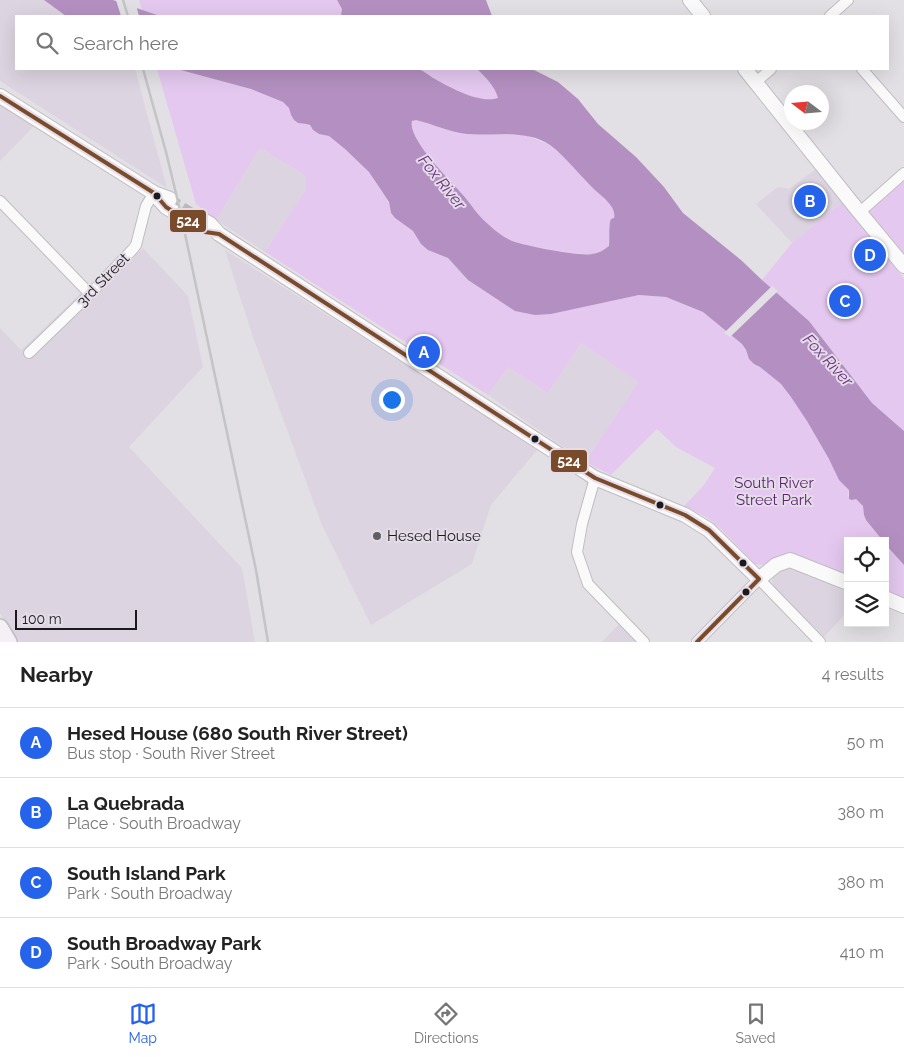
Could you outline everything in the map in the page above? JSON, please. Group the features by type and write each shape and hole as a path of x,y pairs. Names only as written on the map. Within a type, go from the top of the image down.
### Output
{"main road":[{"path":"0,627 9,642"}],"street":[{"path":"690,0 702,15"},
{"path":"835,5 848,0"},
{"path":"746,70 904,266"},
{"path":"756,82 770,70"},
{"path":"863,70 904,117"},
{"path":"0,96 154,193 166,207 172,206"},
{"path":"860,212 904,173"},
{"name":"3rd Street","path":"29,353 133,249 136,245 146,206 154,193"},
{"path":"0,201 90,294"},
{"path":"200,223 205,232 219,234 595,478 685,515 710,530 820,642"},
{"path":"595,478 582,524 577,552 588,584 644,642"},
{"path":"697,642 759,579 776,565 790,560 845,582"},
{"path":"889,600 904,606"}],"shaded area":[{"path":"0,0 44,0 65,15 15,15 15,70 135,70 167,188 0,81"},
{"path":"0,103 36,124 0,161"},
{"path":"260,148 303,174 306,179 306,189 265,252 216,220"},
{"path":"817,168 844,201 792,243 756,204 778,187 789,189"},
{"path":"143,248 188,296 203,367 129,447 242,568 255,642 17,642 0,613 0,328 21,350 80,294 89,304"},
{"path":"225,250 538,449 491,505 472,564 371,625 322,525 253,337"},
{"path":"581,343 640,382 585,462 488,395 508,367 548,393"},
{"path":"790,567 844,590 844,615 824,637 773,586 772,580 778,570"},
{"path":"620,623 638,642 602,642"}],"green space":[{"path":"139,0 337,0 342,9 341,15 157,15 142,10"},
{"name":"South River Street Park","path":"157,70 181,70 206,76 251,89 283,102 289,108 294,120 310,126 319,134 329,136 369,172 389,203 391,214 413,231 421,244 448,258 468,280 515,311 551,314 639,295 666,297 703,312 742,344 752,362 773,377 791,396 849,490 848,495 856,499 863,506 866,520 880,537 844,537 844,573 799,556 791,555 781,556 766,565 755,564 721,529 706,517 684,506 704,485 715,468 676,447 657,429 611,475 585,462 639,382 581,343 548,393 508,367 488,395 265,252 306,189 306,179 303,174 260,148 216,220 196,204"},
{"path":"420,70 478,70 493,86 498,98 482,99 465,94 449,87"},
{"path":"416,119 467,134 525,135 548,144 561,154 608,202 616,214 609,225 609,246 595,254 576,253 525,245 501,235 481,217 423,149 412,129 412,121"},
{"path":"904,181 904,256 868,212"},
{"path":"844,201 904,279 904,431 872,403 809,321 762,280 792,243"},
{"path":"889,548 904,565 904,598 889,592"}],"water":[{"path":"44,0 113,0 157,15 65,15"},
{"path":"337,0 486,0 492,15 341,15 342,9"},
{"name":"Fox River","path":"181,70 420,70 449,87 483,99 498,98 495,90 478,70 534,70 558,82 578,99 598,124 636,157 664,187 683,213 741,260 809,321 872,403 904,431 904,565 889,548 889,537 880,537 866,520 863,506 856,499 849,499 849,490 839,480 807,421 781,384 754,364 749,359 742,344 703,312 666,297 639,295 551,314 535,315 515,311 468,280 448,258 428,250 421,244 413,231 391,213 389,202 369,172 329,136 319,134 310,125 298,123 294,120 289,108 283,102 251,89","holes":["416,120 454,132 521,135 541,140 550,145 606,200 613,210 614,218 611,219 609,246 595,254 576,254 525,245 501,235 481,217 423,149 412,129 412,121"]}],"pier":[{"path":"116,0 136,5 139,15 121,15"},
{"path":"772,286 778,291 730,337 724,333"}],"tunnel":[{"path":"170,199 198,217"},
{"path":"174,212 202,230"}],"railway":[{"path":"123,0 128,15"},
{"path":"143,70 180,210 256,570 268,642"}],"transit line":[{"name":"524","path":"0,96 154,193 166,207 205,232 219,234 595,478 685,515 709,530 759,579"},
{"name":"524","path":"697,642 759,579"}],"place":[{"name":"La Quebrada","path":"810,201"},
{"name":"South Broadway Park","path":"870,255"},
{"name":"South Island Park","path":"845,301"},
{"name":"Hesed House (680 South River Street)","path":"424,352"},
{"name":"Hesed House","path":"377,536"}]}
